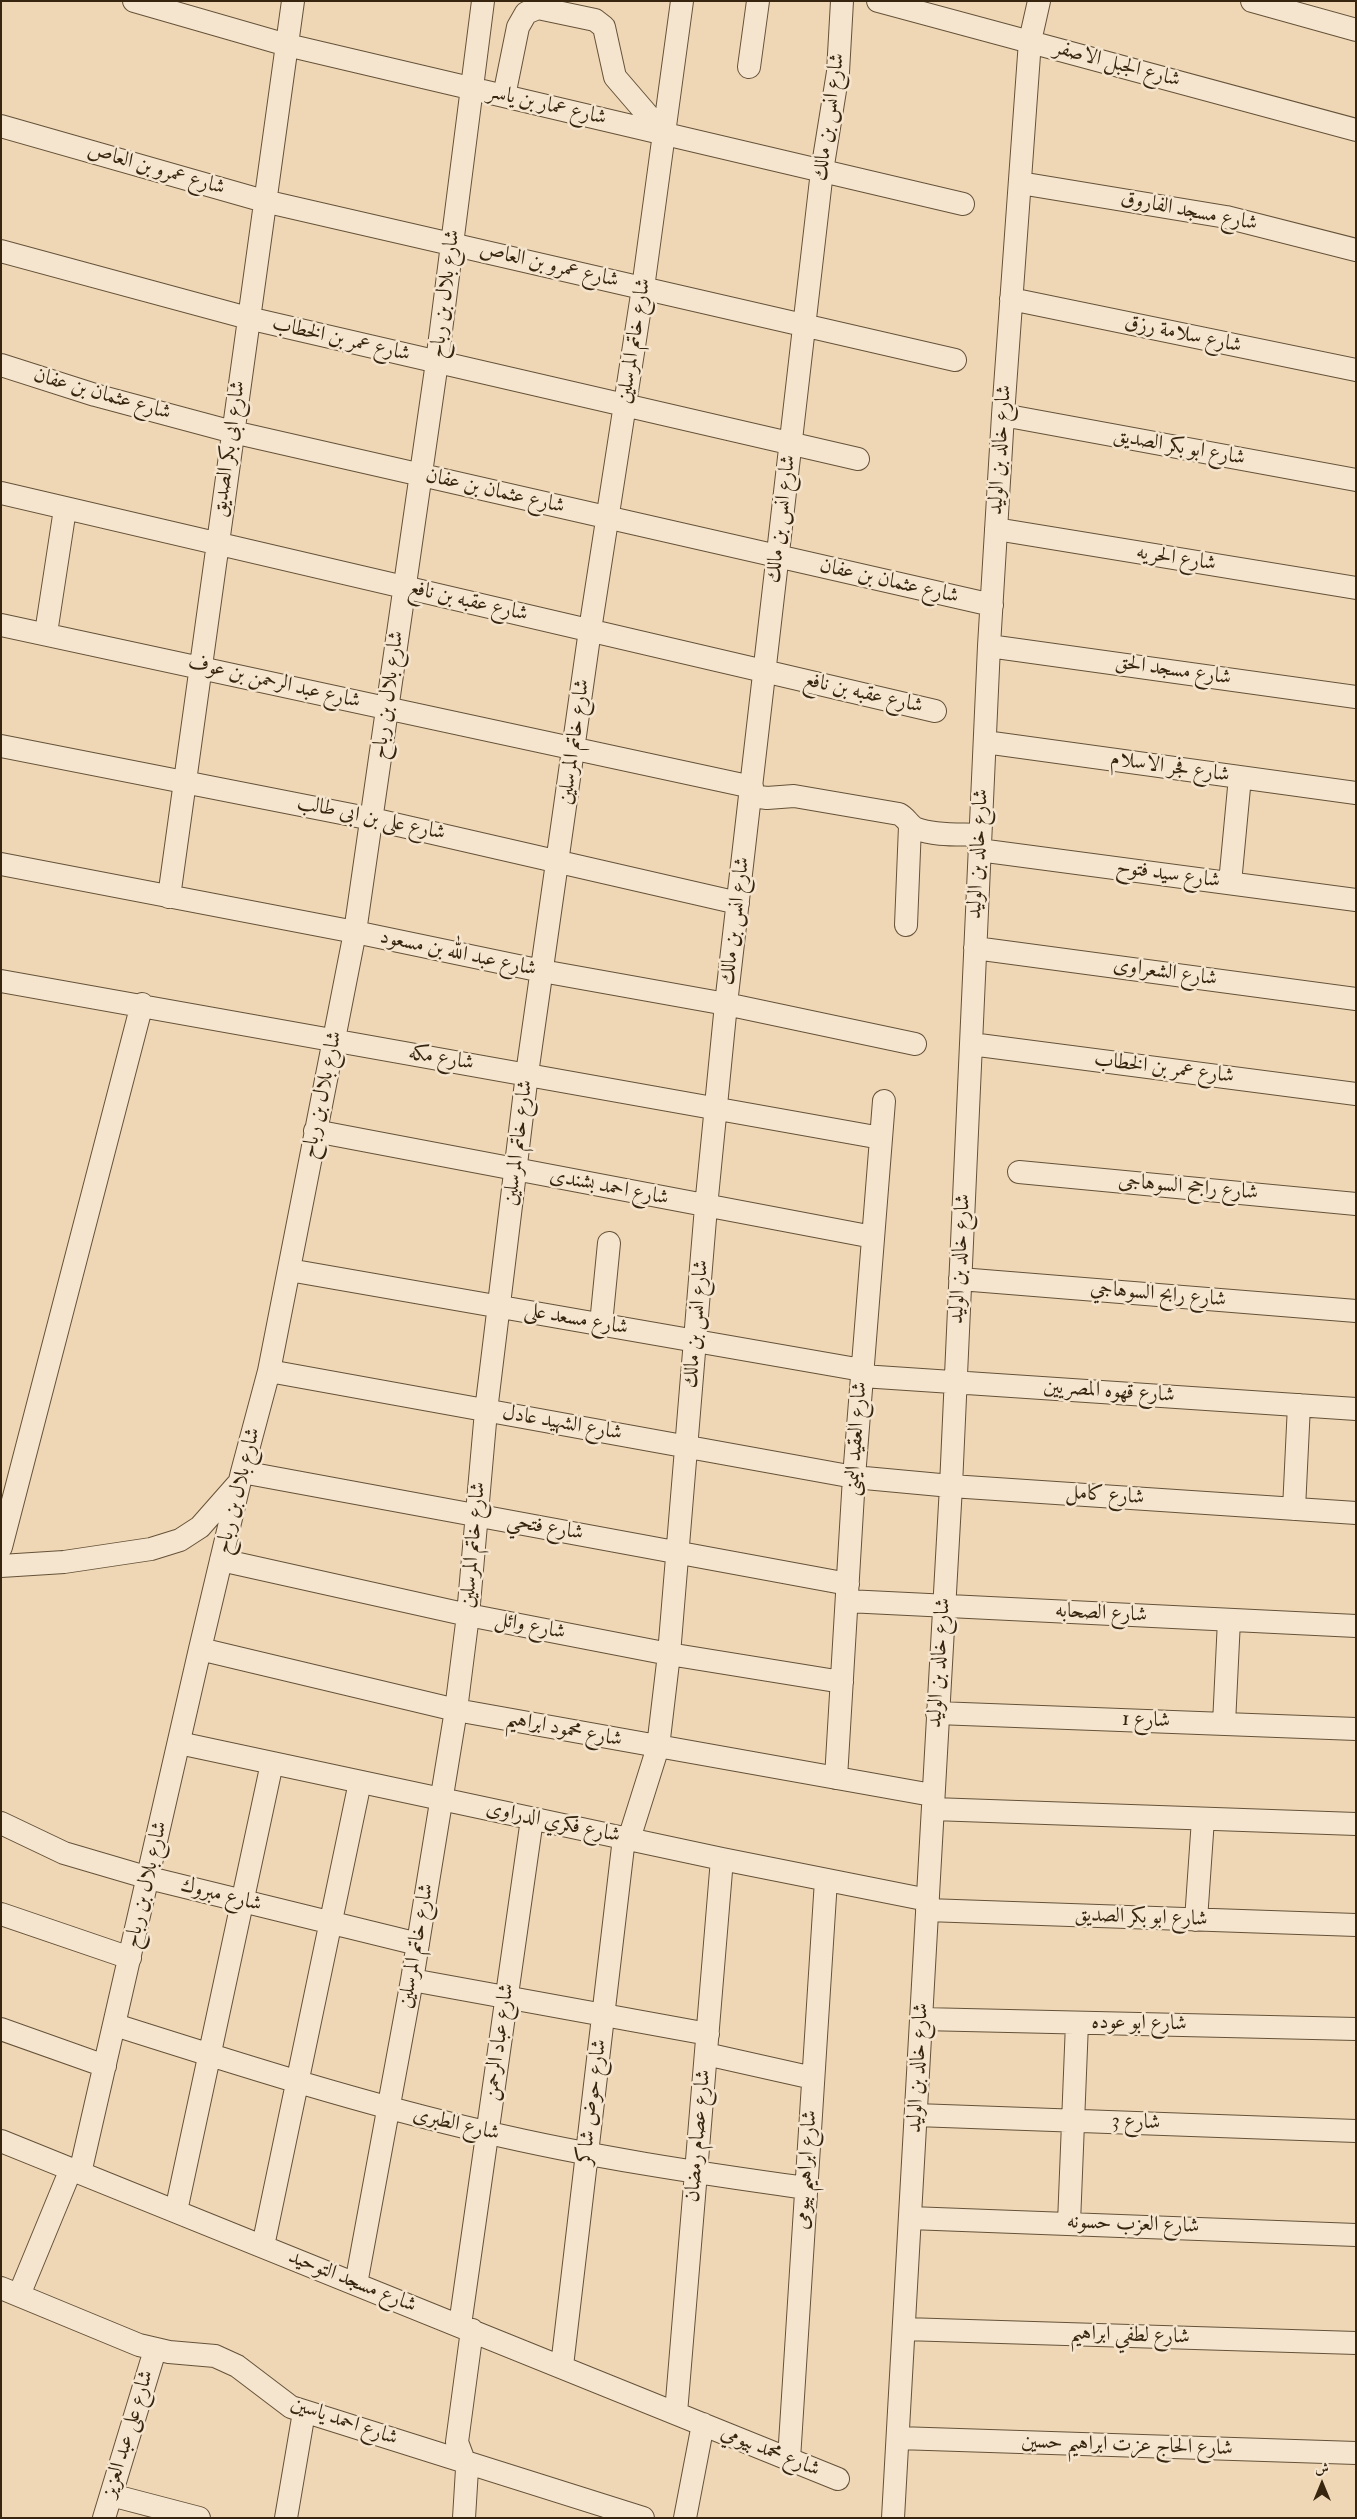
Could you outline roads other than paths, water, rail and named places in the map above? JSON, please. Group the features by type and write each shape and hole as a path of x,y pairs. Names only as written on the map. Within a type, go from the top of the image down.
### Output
{"street":[{"name":"شارع عمار بن ياسر","path":"134,1 287,45 963,204"},
{"name":"شارع ابى بكر الصديق","path":"168,897 293,1"},
{"name":"شارع بلال بن رباح","path":"10,2291 76,2171 115,2025 200,1649 241,1476 269,1372 355,932 437,362 484,1"},
{"name":"شارع خاتم المرسلين","path":"356,2284 412,1980 456,1710 468,1615 486,1411 527,1074 590,630 643,288 682,1"},
{"path":"749,67 758,1"},
{"name":"شارع انس بن مالك","path":"626,1839 658,1747 670,1654 706,1207 726,1004 822,171 838,72 842,1"},
{"name":"شارع الجبل الاصفر","path":"878,1 1356,130"},
{"name":"شارع خالد بن الوليد","path":"893,2518 951,1486 989,646 1003,416 1030,41 1039,1"},
{"path":"1252,1 1356,30"},
{"path":"504,96 518,27 526,13 538,8 595,20 604,27 615,77 664,134"},
{"name":"شارع عمرو بن العاص","path":"1,126 264,201 955,360"},
{"name":"شارع مسجد الفاروق","path":"1020,183 1226,218 1356,250"},
{"name":"شارع عمر بن الخطاب","path":"1,251 248,318 858,459"},
{"name":"شارع سلامة رزق","path":"1011,299 1356,370"},
{"name":"شارع عثمان بن عفان","path":"1,364 95,395 233,432 992,605"},
{"name":"شارع ابو بكر الصديق","path":"1003,416 1356,480"},
{"name":"شارع عقبه بن نافع","path":"1,493 217,545 935,711"},
{"path":"46,633 65,509"},
{"name":"شارع الحريه","path":"996,529 1356,588"},
{"name":"شارع عبد الرحمن بن عوف","path":"1,624 574,749 751,791 773,798 794,796 899,814 905,818 910,826"},
{"name":"شارع مسجد الحق","path":"989,646 1356,697"},
{"name":"شارع فجر الاسلام","path":"985,742 1356,793"},
{"name":"شارع على بن ابى طالب","path":"1,746 372,818 738,902"},
{"path":"1230,883 1240,777"},
{"path":"906,926 910,826"},
{"name":"شارع سيد فتوح","path":"910,826 924,831 980,843 1230,883 1356,900"},
{"name":"شارع عبد الله بن مسعود","path":"1,864 355,932 542,971 726,1004 915,1044"},
{"name":"شارع الشعراوى","path":"975,948 1356,999"},
{"name":"شارع مكه","path":"1,981 142,1004 881,1138"},
{"path":"1,1547 142,1004"},
{"name":"شارع عمر بن الخطاب","path":"971,1044 1356,1094"},
{"name":"شارع العقيد اليمنى","path":"836,1778 854,1477 884,1100"},
{"name":"شارع احمد بشندى","path":"315,1131 515,1171 873,1237"},
{"name":"شارع راجح السوهاجى","path":"1019,1172 1356,1204"},
{"path":"601,1324 609,1243"},
{"name":"شارع مسعد على","path":"289,1270 696,1341 862,1373"},
{"name":"شارع رابح السوهاجي","path":"960,1279 1356,1311"},
{"name":"شارع الشهيد عادل","path":"269,1372 854,1477"},
{"name":"شارع قهوه المصريين","path":"862,1373 956,1382 1356,1409"},
{"path":"1294,1509 1299,1405"},
{"path":"1,1566 74,1560 151,1549 180,1540 200,1526 241,1476"},
{"name":"شارع فتحي","path":"241,1476 477,1515 678,1552 847,1593"},
{"name":"شارع كامل","path":"854,1477 951,1486 1356,1513"},
{"name":"شارع وائل","path":"221,1560 468,1615 670,1654 842,1682"},
{"name":"شارع الصحابه","path":"847,1593 944,1606 1356,1626"},
{"path":"1224,1724 1229,1620"},
{"name":"شارع محمود ابراهيم","path":"200,1649 456,1710 836,1778 932,1802 1203,1818 1356,1824"},
{"name":"شارع 1","path":"937,1713 1356,1729"},
{"name":"شارع فكري الدراوى","path":"179,1743 826,1880 927,1905"},
{"path":"176,2211 272,1763"},
{"path":"263,2246 360,1782"},
{"path":"1196,1920 1203,1818"},
{"name":"شارع عباد الرحمن","path":"464,2518 467,2469 457,2442 466,2327 487,2133 532,1819"},
{"name":"شارع مبروك","path":"1,1823 64,1853 149,1878 418,1944"},
{"name":"شارع حوض شاكر","path":"562,2366 603,2015 626,1839"},
{"name":"شارع عصام رمضان","path":"676,2413 722,1859"},
{"name":"شارع ابراهيم بيومى","path":"789,2459 826,1880"},
{"name":"شارع ابو بكر الصديق","path":"927,1905 1196,1920 1356,1925"},
{"path":"1,1914 130,1958"},
{"path":"412,1980 603,2015 707,2044 813,2078"},
{"name":"شارع ابو عوده","path":"922,2019 1356,2029"},
{"path":"1070,2223 1077,2023"},
{"name":"شارع الطبرى","path":"115,2025 298,2084 487,2133 587,2154 696,2173 806,2188"},
{"path":"1,2029 105,2066"},
{"name":"شارع 3","path":"916,2115 1356,2131"},
{"name":"شارع مسجد التوحيد","path":"1,2141 703,2424"},
{"name":"شارع العزب حسونه","path":"910,2218 1356,2235"},
{"name":"شارع احمد ياسين","path":"10,2291 155,2350 214,2356 237,2366 291,2407 304,2412 643,2518"},
{"name":"شارع لطفي ابراهيم","path":"904,2328 1356,2343"},
{"name":"شارع على عبد العزيز","path":"104,2518 155,2350"},
{"path":"286,2518 304,2412"},
{"path":"685,2518 703,2424"},
{"name":"شارع محمد بيومي","path":"703,2424 838,2479"},
{"name":"شارع الحاج عزت ابراهيم حسين","path":"898,2438 1356,2453"},
{"path":"111,2496 199,2518"}]}
